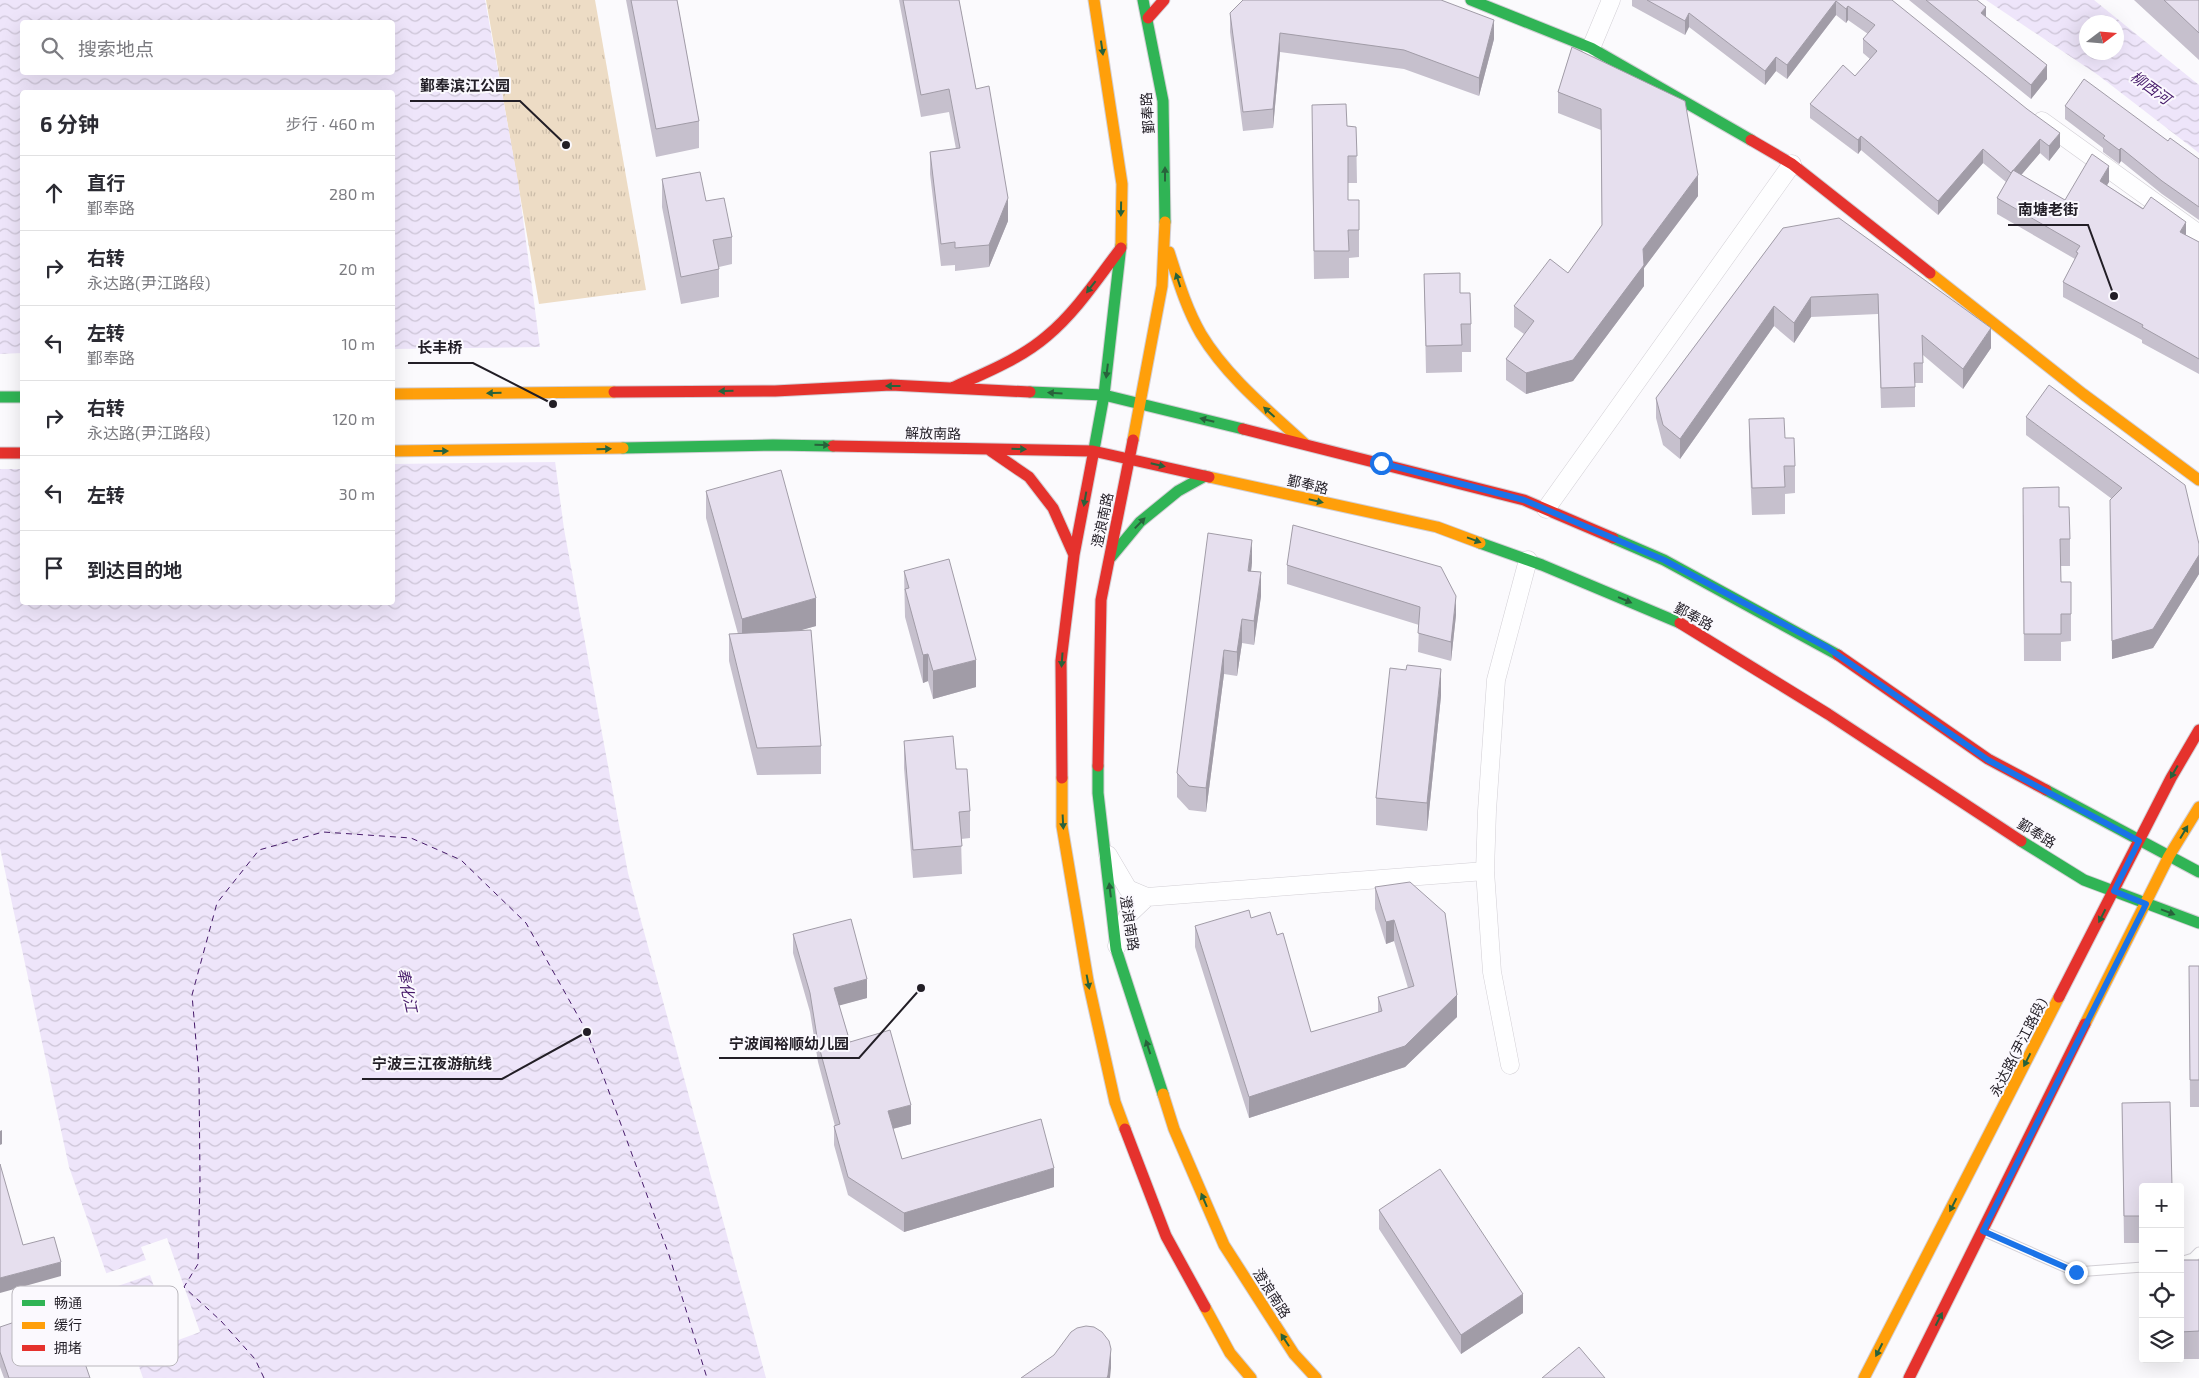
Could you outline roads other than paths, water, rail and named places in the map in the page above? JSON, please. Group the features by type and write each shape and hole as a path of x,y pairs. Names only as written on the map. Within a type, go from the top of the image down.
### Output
{"main road":[{"path":"1093,451 1104,395 1121,248 1122,184 1094,0"},
{"name":"鄞奉路","path":"1130,459 1162,286 1165,240 1163,101 1143,0"},
{"path":"1148,18 1164,0"},
{"path":"1471,0 1591,48 1792,164 2083,394 2199,480"},
{"path":"1165,240 1186,302 1201,334 1243,388 1305,444"},
{"path":"952,388 1013,359 1036,345 1073,311 1121,248"},
{"path":"395,394 775,391 891,385 1104,395 1524,500 1664,560 1828,648 1988,760 2199,872"},
{"path":"0,397 20,397"},
{"name":"解放南路","path":"395,451 773,445 1093,451"},
{"path":"988,449 1029,477 1053,508 1074,555"},
{"name":"鄞奉路","path":"1093,451 1437,527 1528,560 1682,624 1828,714 1969,808 2084,880 2195,922"},
{"name":"澄浪南路","path":"1093,451 1074,555 1061,661 1062,826 1088,981 1115,1102 1166,1236 1230,1353 1251,1378"},
{"path":"0,453 20,453"},
{"name":"澄浪南路","path":"1130,459 1100,600 1098,793 1116,949 1174,1129 1224,1245 1294,1354 1316,1378"},
{"path":"1109,561 1140,522 1178,491 1205,476"},
{"name":"永达路(尹江路段)","path":"1864,1378 2171,778 2199,730"},
{"path":"1909,1378 2169,856 2199,807"}],"street":[{"path":"1591,48 1611,0"},
{"path":"2027,110 2199,234"},
{"path":"1546,510 1792,164"},
{"path":"1510,1064 1492,972 1486,871 1496,680 1528,560"},
{"path":"1105,850 1128,889 1147,897 1486,871"},
{"path":"1116,949 1128,915 1147,897"}],"lane":[{"path":"1983,1231 2076,1272 2139,1267"},
{"path":"2184,1261 2193,1258 2199,1252"}],"water":[{"name":"奉化江","path":"0,0 485,0 518,181 564,529 628,873 766,1378 143,1378 139,1366 178,1366 178,1286 111,1286 69,1167 0,848"},
{"name":"柳西河","path":"1986,0 2094,0 2113,15 2079,15 2079,60 2124,60 2124,24 2199,85 2199,153 2098,75"}],"place":[{"name":"鄞奉滨江公园","path":"566,145"},
{"name":"南塘老街","path":"2114,296"},
{"name":"长丰桥","path":"553,404"},
{"name":"宁波闻裕顺幼儿园","path":"921,988"},
{"name":"宁波三江夜游航线","path":"587,1032"}]}
